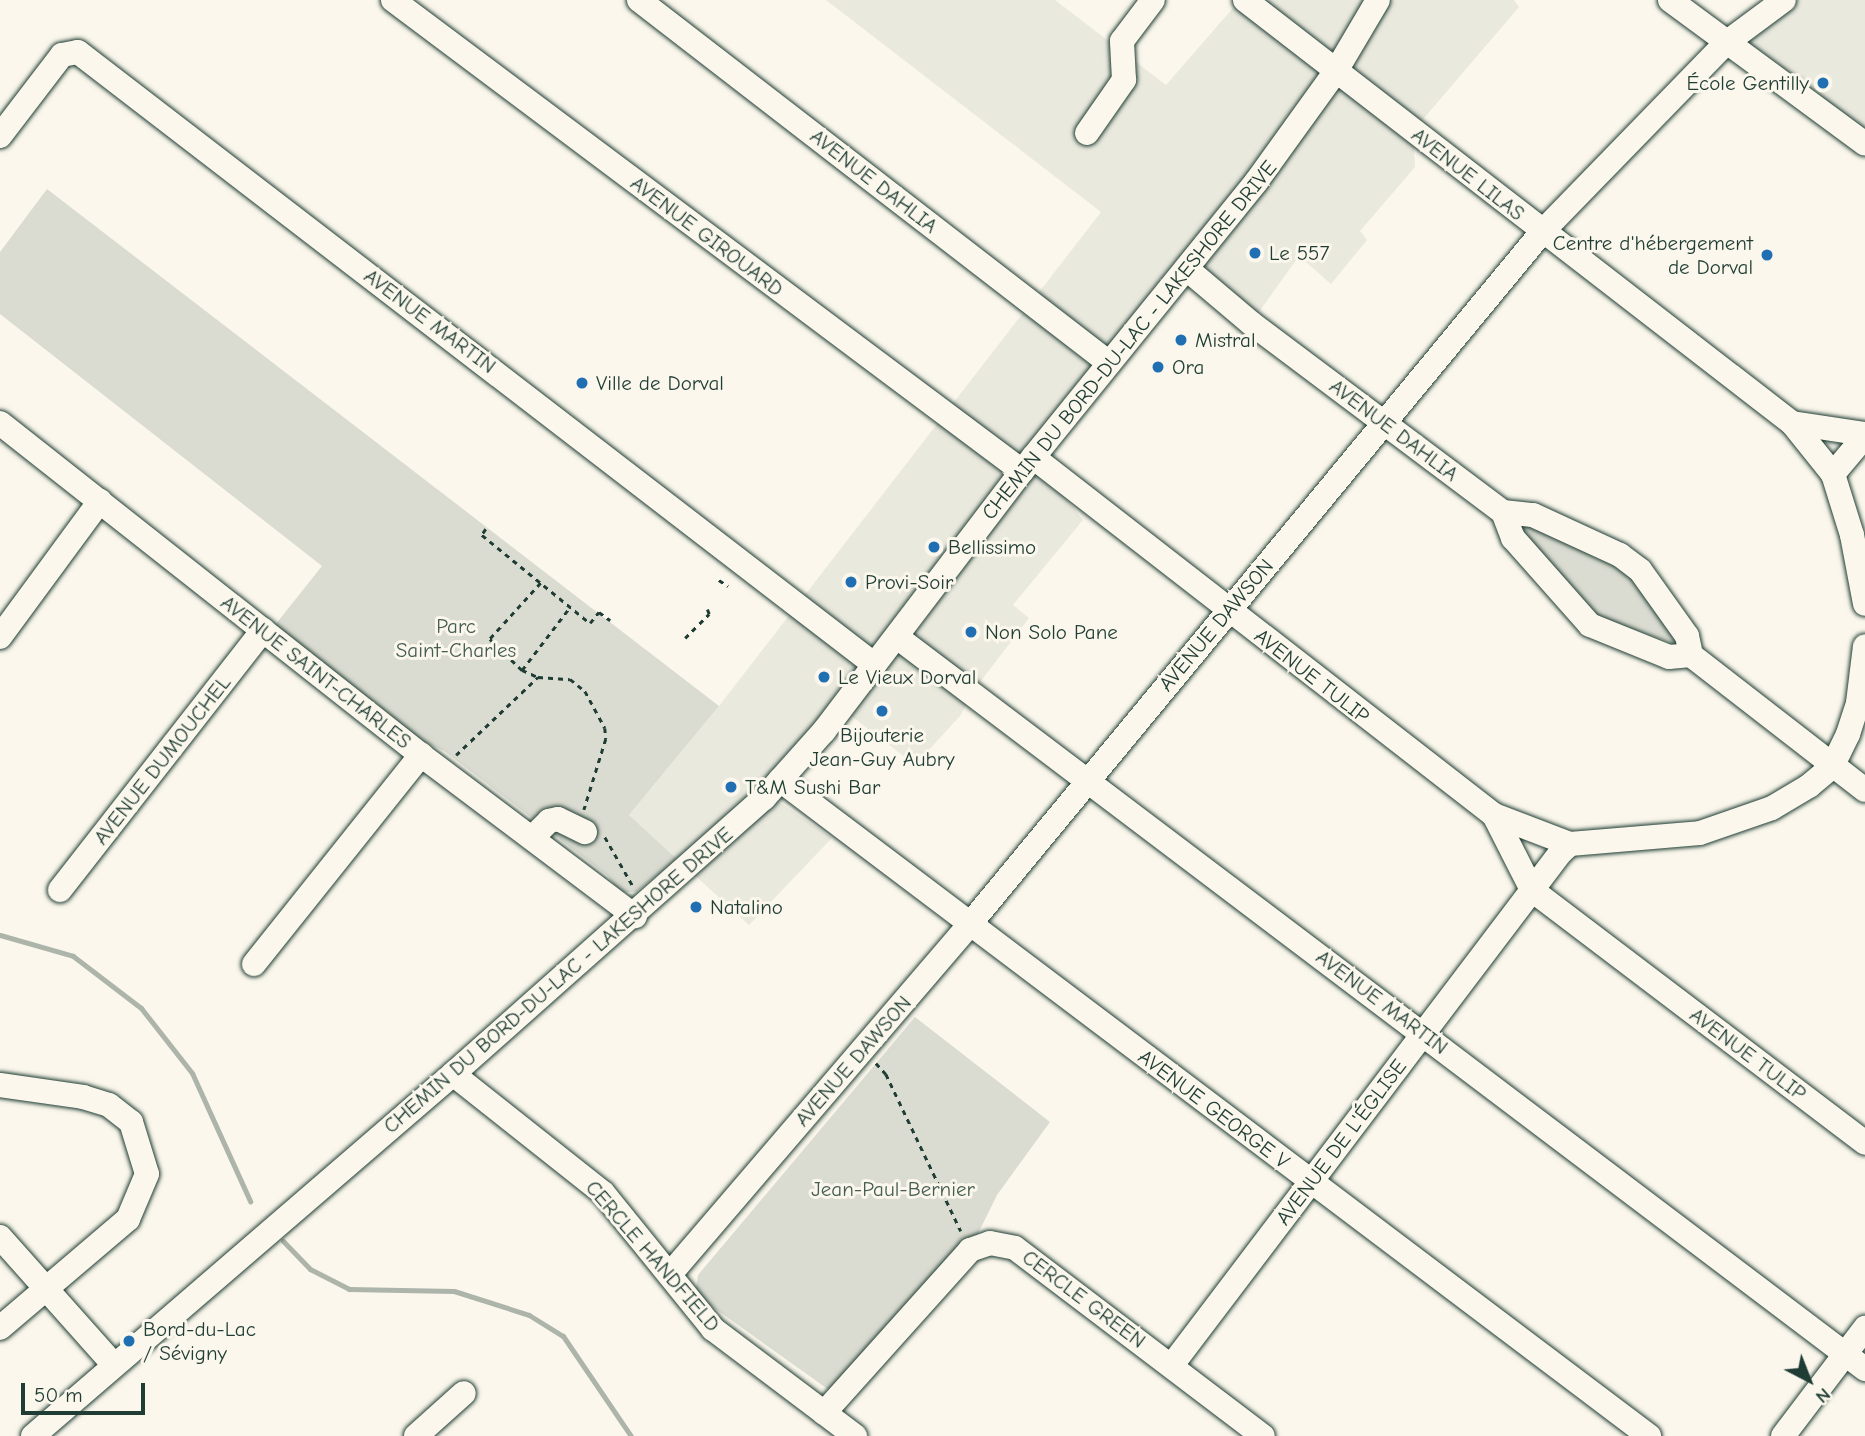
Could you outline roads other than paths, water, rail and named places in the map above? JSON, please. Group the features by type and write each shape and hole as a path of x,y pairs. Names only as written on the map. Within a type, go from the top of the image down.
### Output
{"street":[{"name":"AVENUE GIROUARD","path":"393,0 1027,464"},
{"name":"AVENUE DAHLIA","path":"639,0 1109,363"},
{"path":"1087,133 1124,80 1122,41 1153,0"},
{"name":"AVENUE LILAS","path":"1245,0 1792,423 1833,474"},
{"name":"CHEMIN DU BORD-DU-LAC - LAKESHORE DRIVE","path":"43,1433 114,1365 453,1074 634,908 780,780 897,637 1027,464 1187,269 1336,71 1378,0"},
{"path":"1670,0 1865,144"},
{"name":"AVENUE DAWSON","path":"671,1273 970,924 1542,232 1726,43 1784,0"},
{"name":"AVENUE MARTIN","path":"0,136 62,55 78,52 875,665"},
{"name":"AVENUE DAHLIA","path":"1187,269 1251,323 1503,512 1544,520 1620,555 1640,570 1687,636 1691,655 1865,790"},
{"name":"AVENUE SAINT-CHARLES","path":"0,423 421,755 634,908"},
{"name":"AVENUE LILAS","path":"1792,423 1865,435"},
{"path":"1865,435 1833,474 1853,535 1865,604"},
{"name":"AVENUE TULIP","path":"1027,464 1228,610 1493,815 1570,844"},
{"path":"0,637 100,501"},
{"name":"AVENUE DAHLIA","path":"1503,512 1513,538 1590,625 1669,657 1691,655"},
{"name":"AVENUE DUMOUCHEL","path":"60,890 263,630"},
{"name":"AVENUE MARTIN","path":"897,637 1865,1369"},
{"path":"1570,844 1700,833 1772,808 1832,767 1858,703 1865,646"},
{"path":"254,964 421,755"},
{"name":"AVENUE GEORGE V","path":"780,780 1309,1182 1649,1436"},
{"name":"AVENUE TULIP","path":"1493,815 1532,890 1865,1143"},
{"path":"533,838 549,821 593,826"},
{"name":"AVENUE DE L'ÉGLISE","path":"1172,1366 1309,1182 1570,844"},
{"name":"CERCLE HANDFIELD","path":"453,1074 574,1167 671,1273 689,1304 713,1329 855,1436"},
{"path":"0,1085 83,1097 109,1105 131,1122 147,1174 128,1219 0,1328"},
{"path":"0,1237 114,1365"},
{"name":"CERCLE GREEN","path":"824,1413 970,1250 990,1242 1015,1248 1263,1436"},
{"path":"1783,1436 1865,1328"},
{"path":"416,1436 464,1393"}],"waterway":[{"path":"0,935 73,956 141,1008 192,1073 250,1201"},
{"path":"283,1241 310,1269 349,1289 454,1291 529,1315 563,1336 631,1436"}],"place":[{"name":"École Gentilly","path":"1823,83"},
{"name":"Le 557","path":"1255,253"},
{"name":"Centre d'hébergement de Dorval","path":"1767,255"},
{"name":"Mistral","path":"1181,340"},
{"name":"Ora","path":"1158,367"},
{"name":"Ville de Dorval","path":"582,383"},
{"name":"Bellissimo","path":"934,547"},
{"name":"Provi-Soir","path":"851,582"},
{"name":"Non Solo Pane","path":"971,632"},
{"name":"Le Vieux Dorval","path":"824,677"},
{"name":"Bijouterie Jean-Guy Aubry","path":"882,711"},
{"name":"T&M Sushi Bar","path":"731,787"},
{"name":"Natalino","path":"696,907"},
{"name":"Bord-du-Lac / Sévigny","path":"129,1341"}],"park label":[{"name":"Parc Saint-Charles","path":"456,638"},
{"name":"Jean-Paul-Bernier","path":"893,1189"}]}
